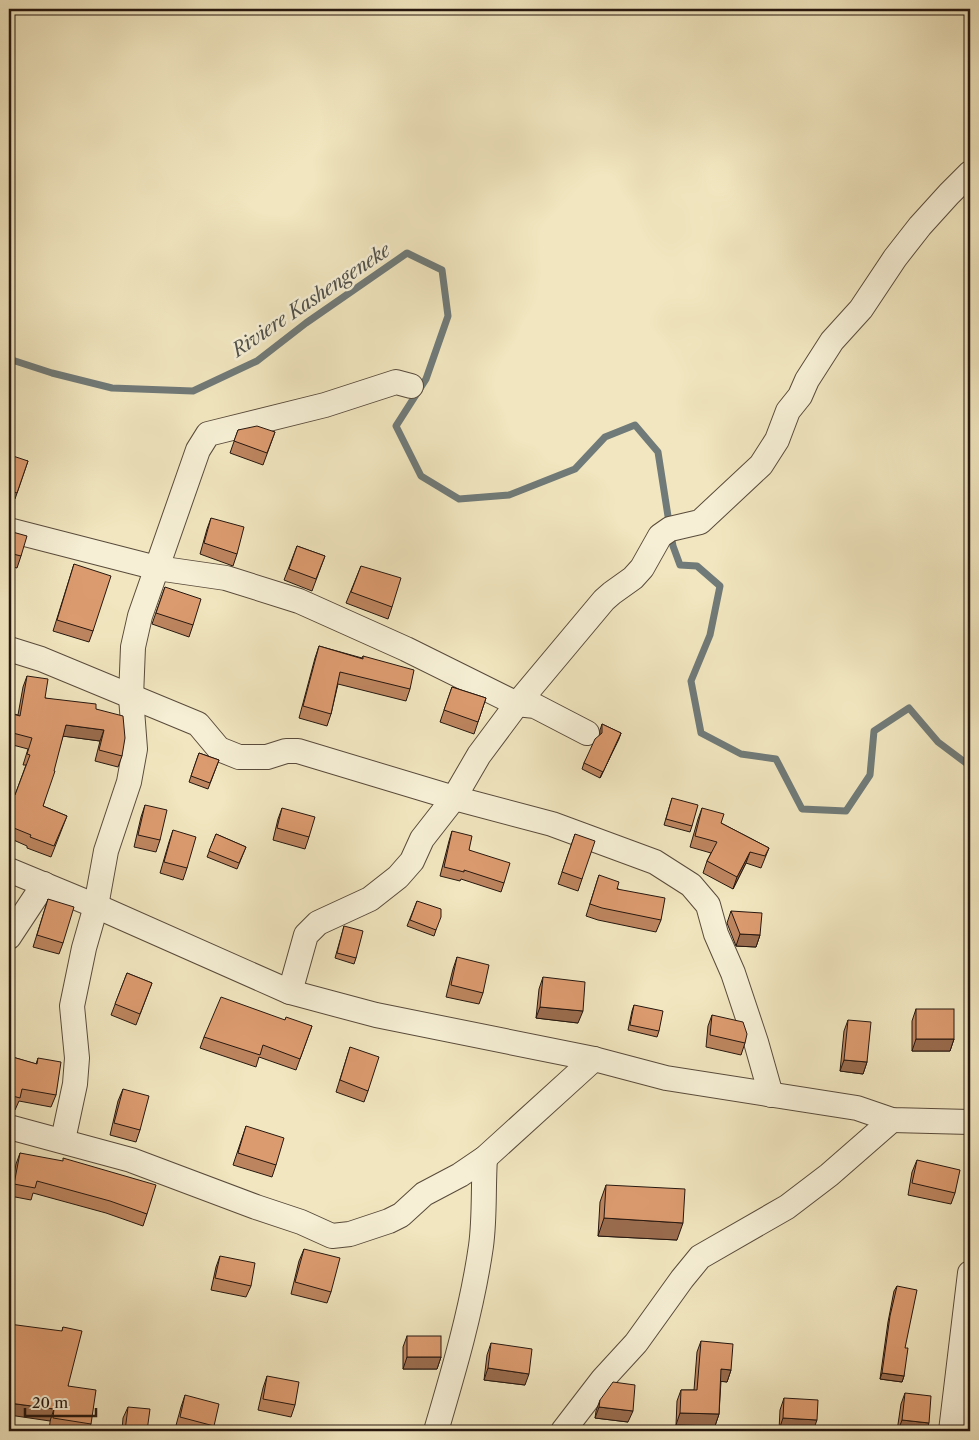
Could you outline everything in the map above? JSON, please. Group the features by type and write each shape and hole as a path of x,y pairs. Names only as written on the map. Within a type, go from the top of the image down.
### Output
{"street":[{"path":"290,992 306,935 318,923 370,899 398,877 412,861 422,839 454,798 479,755 517,704 604,600 633,578 642,568 660,536 670,529 700,522 761,465 776,440 788,411 800,396 807,380 832,341 861,309 895,258 920,226 970,173"},
{"path":"63,1140 75,1084 77,1058 72,1006 84,948 96,906 106,851 129,782 135,749 131,698 133,647 140,616 198,450 208,434 325,405 396,382 411,386"},
{"path":"9,530 157,568 226,578 299,601 517,704 535,706 586,733"},
{"path":"9,649 41,659 131,698 198,724 219,749 239,757 267,757 286,751 298,751 454,798 552,824 655,862 691,885 708,905 716,934 733,973 756,1042 771,1095"},
{"path":"9,870 96,906 290,992 376,1015 594,1059 666,1078 857,1108 892,1120 970,1122"},
{"path":"9,937 44,884"},
{"path":"10,1132 63,1140 131,1160 301,1222 332,1236 350,1234 401,1215 424,1194 460,1175 485,1158 594,1059"},
{"path":"563,1431 603,1379 636,1343 700,1257 787,1207 892,1120"},
{"path":"436,1431 454,1373 474,1288 481,1243 485,1158"},
{"path":"951,1431 970,1272"}],"building":[{"path":"9,418 12,419 9,438"},
{"path":"257,426 275,432 267,453 234,441 238,430"},
{"path":"10,455 28,461 17,493 9,490"},
{"path":"211,518 244,527 237,554 204,543"},
{"path":"9,531 27,536 21,556 9,553"},
{"path":"297,546 325,556 316,579 289,569"},
{"path":"74,564 111,576 93,631 57,620"},
{"path":"361,566 401,578 392,607 351,592"},
{"path":"165,587 201,599 193,625 156,613"},
{"path":"319,646 363,659 363,656 414,670 410,689 340,672 331,714 303,706"},
{"path":"27,676 48,679 45,698 96,704 96,709 123,716 125,738 122,756 99,750 104,730 66,725 55,771 43,806 67,816 54,846 30,837 31,835 9,826 9,793 15,795 30,755 27,754 32,738 9,732 9,713 20,716"},
{"path":"452,687 486,698 478,722 444,710"},
{"path":"602,724 621,733 603,772 584,763 595,739 602,733"},
{"path":"199,753 219,760 210,783 191,776"},
{"path":"672,798 698,805 692,826 666,819"},
{"path":"145,805 167,810 160,840 138,835"},
{"path":"282,808 315,817 309,837 277,828"},
{"path":"702,808 724,814 721,823 769,848 765,856 750,852 737,877 707,861 717,842 695,836"},
{"path":"173,830 196,837 187,868 164,862"},
{"path":"452,831 472,836 469,850 510,863 504,883 464,870 464,872 444,867"},
{"path":"216,834 246,847 239,863 209,851"},
{"path":"575,834 595,841 582,879 562,872"},
{"path":"599,875 619,882 617,889 665,898 661,920 590,904"},
{"path":"48,899 74,907 63,943 37,935"},
{"path":"417,901 441,909 441,917 436,930 410,920"},
{"path":"731,911 762,913 760,935 740,934"},
{"path":"344,926 363,931 356,958 337,953"},
{"path":"457,957 489,965 483,993 451,985"},
{"path":"127,973 152,983 140,1014 115,1004"},
{"path":"543,977 585,982 583,1011 540,1007"},
{"path":"221,997 285,1020 286,1017 312,1026 300,1059 263,1045 260,1055 204,1037"},
{"path":"634,1005 663,1011 659,1031 630,1025"},
{"path":"916,1009 954,1009 954,1039 916,1039"},
{"path":"712,1015 743,1022 747,1034 745,1043 710,1035"},
{"path":"848,1020 871,1022 867,1062 844,1060"},
{"path":"350,1047 379,1057 368,1091 340,1080"},
{"path":"9,1056 37,1064 38,1058 61,1062 56,1095 22,1089 20,1098 9,1095"},
{"path":"123,1089 149,1096 140,1130 114,1123"},
{"path":"246,1126 284,1138 276,1165 238,1153"},
{"path":"20,1153 63,1161 63,1158 156,1185 147,1214 110,1201 37,1181 35,1188 14,1184"},
{"path":"917,1160 960,1170 955,1193 912,1183"},
{"path":"606,1185 685,1189 683,1223 604,1218"},
{"path":"304,1249 340,1258 331,1292 295,1282"},
{"path":"220,1256 255,1263 251,1286 215,1278"},
{"path":"897,1286 917,1290 905,1348 908,1348 904,1376 882,1373 890,1316"},
{"path":"9,1324 62,1331 63,1327 82,1331 68,1386 96,1390 91,1424 53,1418 54,1409 9,1403"},
{"path":"407,1336 441,1336 441,1357 407,1357"},
{"path":"701,1341 733,1344 731,1370 721,1369 719,1414 680,1413 681,1390 697,1390"},
{"path":"491,1343 532,1349 529,1374 488,1368"},
{"path":"267,1376 299,1382 295,1405 263,1399"},
{"path":"613,1382 635,1385 633,1411 599,1407 600,1400"},
{"path":"905,1393 931,1396 929,1423 902,1420"},
{"path":"185,1395 219,1404 214,1426 180,1417"},
{"path":"784,1398 818,1400 817,1420 783,1418"},
{"path":"128,1407 150,1409 147,1431 125,1431"}],"waterway":[{"name":"Riviere Kashengeneke","path":"9,359 52,373 112,388 193,391 257,361 306,323 407,253 442,270 448,316 426,379 396,426 421,476 459,499 509,495 575,469 605,437 635,425 658,452 673,546 680,565 697,566 720,586 710,635 691,681 701,733 741,754 776,759 802,809 846,811 870,775 874,731 909,708 938,742 970,766"}]}
